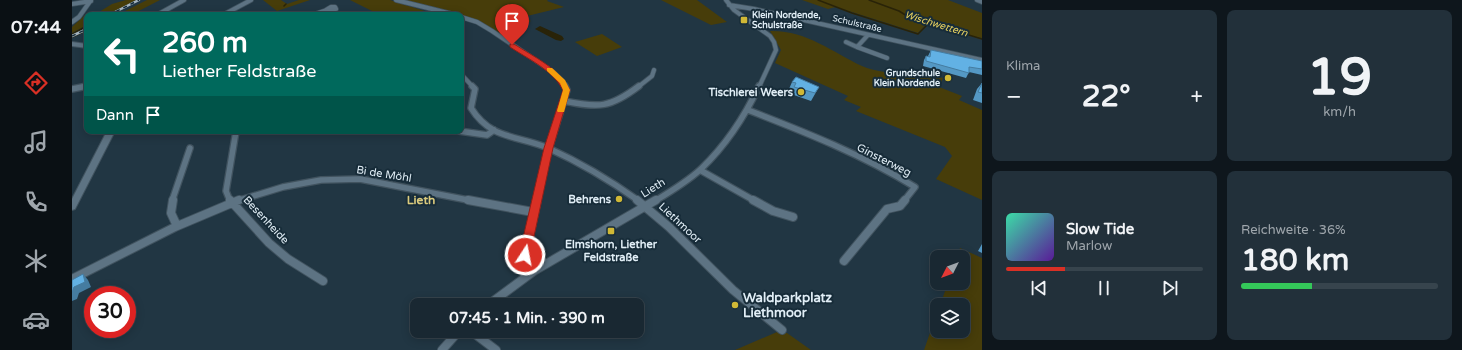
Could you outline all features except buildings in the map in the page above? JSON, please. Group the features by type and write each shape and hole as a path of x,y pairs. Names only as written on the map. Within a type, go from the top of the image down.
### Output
{"street":[{"path":"72,4 91,0"},
{"path":"72,22 79,17 91,0"},
{"path":"162,12 184,0"},
{"path":"229,12 251,0"},
{"path":"396,0 444,12"},
{"path":"726,0 729,5"},
{"path":"977,0 982,2"},
{"name":"Schulstraße","path":"729,5 754,9 982,60"},
{"name":"Lieth","path":"497,298 534,271 645,206 700,170 719,149 748,110 776,50 774,42 770,36 729,5"},
{"path":"321,12 327,10"},
{"path":"464,18 477,22 493,31 519,50 554,72 566,86 567,90 549,148 533,212 525,255 527,262 534,271"},
{"path":"857,47 868,35"},
{"path":"846,42 887,58"},
{"path":"72,44 84,46"},
{"path":"564,101 585,105 610,105 618,102 652,76 654,70"},
{"path":"464,77 468,80"},
{"path":"464,81 468,80"},
{"name":"Liethmoor","path":"468,80 475,89 472,103 473,112 477,118 494,130 519,140 549,148 637,200 679,236 747,302 782,330"},
{"path":"72,89 84,87"},
{"name":"Ginsterweg","path":"748,110 789,126 889,171 915,188 900,206 887,209 844,261"},
{"path":"464,132 487,135 494,130"},
{"path":"72,206 109,134"},
{"path":"233,201 229,199 226,191 236,134"},
{"path":"178,226 171,213 172,202 190,148"},
{"path":"700,170 773,211 793,217"},
{"name":"Bi de Möhl","path":"72,279 178,226 233,201 280,186 338,178 379,182 533,212"},
{"name":"Besenheide","path":"233,201 252,225 288,259 323,281"},
{"path":"442,350 453,338"},
{"path":"480,338 496,350"}],"shaded area":[{"path":"126,0 136,0 113,12 99,12 112,4"},
{"path":"147,0 160,0 137,12 123,12"},
{"path":"263,0 281,0 287,4 299,0 310,0 277,11"},
{"path":"350,0 390,0 428,12 374,12"},
{"path":"401,0 548,0 547,1 564,7 523,17 531,21 500,35 464,16 464,12 449,12"},
{"path":"661,0 697,0 727,22 711,25"},
{"path":"802,0 948,0 982,13 982,38 958,33 928,22 918,33 836,7 828,9"},
{"path":"84,16 84,27 72,33 72,27"},
{"path":"540,26 562,36 564,39 561,41 556,40 535,29"},
{"path":"770,31 795,34 807,38 872,70 905,75 908,69 943,78 939,87 962,96 959,100 982,110 982,200 936,179 952,156 945,147 856,111 861,107 844,100 848,96 775,63 781,50"},
{"path":"602,34 622,47 597,56 575,42"},
{"path":"970,253 982,258 982,350 924,350 930,333 930,338 970,338 970,298 943,298 945,290 970,290"},
{"path":"777,332 787,333 811,350 735,350"}],"waterway":[{"path":"818,0 852,13 918,34 929,23"},
{"name":"Wischwettern","path":"869,0 899,11 907,16 982,39"},
{"path":"72,34 84,28"},
{"path":"72,37 84,31"}],"railway":[{"path":"115,12 139,0"},
{"path":"72,36 84,30"}],"slow traffic":[{"path":"550,70 558,76 566,86 567,90 561,111"}],"place":[{"name":"Klein Nordende, Schulstraße","path":"744,20"},
{"name":"Grundschule Klein Nordende","path":"948,78"},
{"name":"Tischlerei Weers","path":"801,92"},
{"name":"Behrens","path":"619,199"},
{"name":"Elmshorn, Liether Feldstraße","path":"611,231"},
{"name":"Waldparkplatz Liethmoor","path":"735,305"}],"district":[{"name":"Lieth","path":"421,200"}],"route":[{"path":"512,45 554,72 566,86 567,90 549,148 533,212 525,255"}]}
